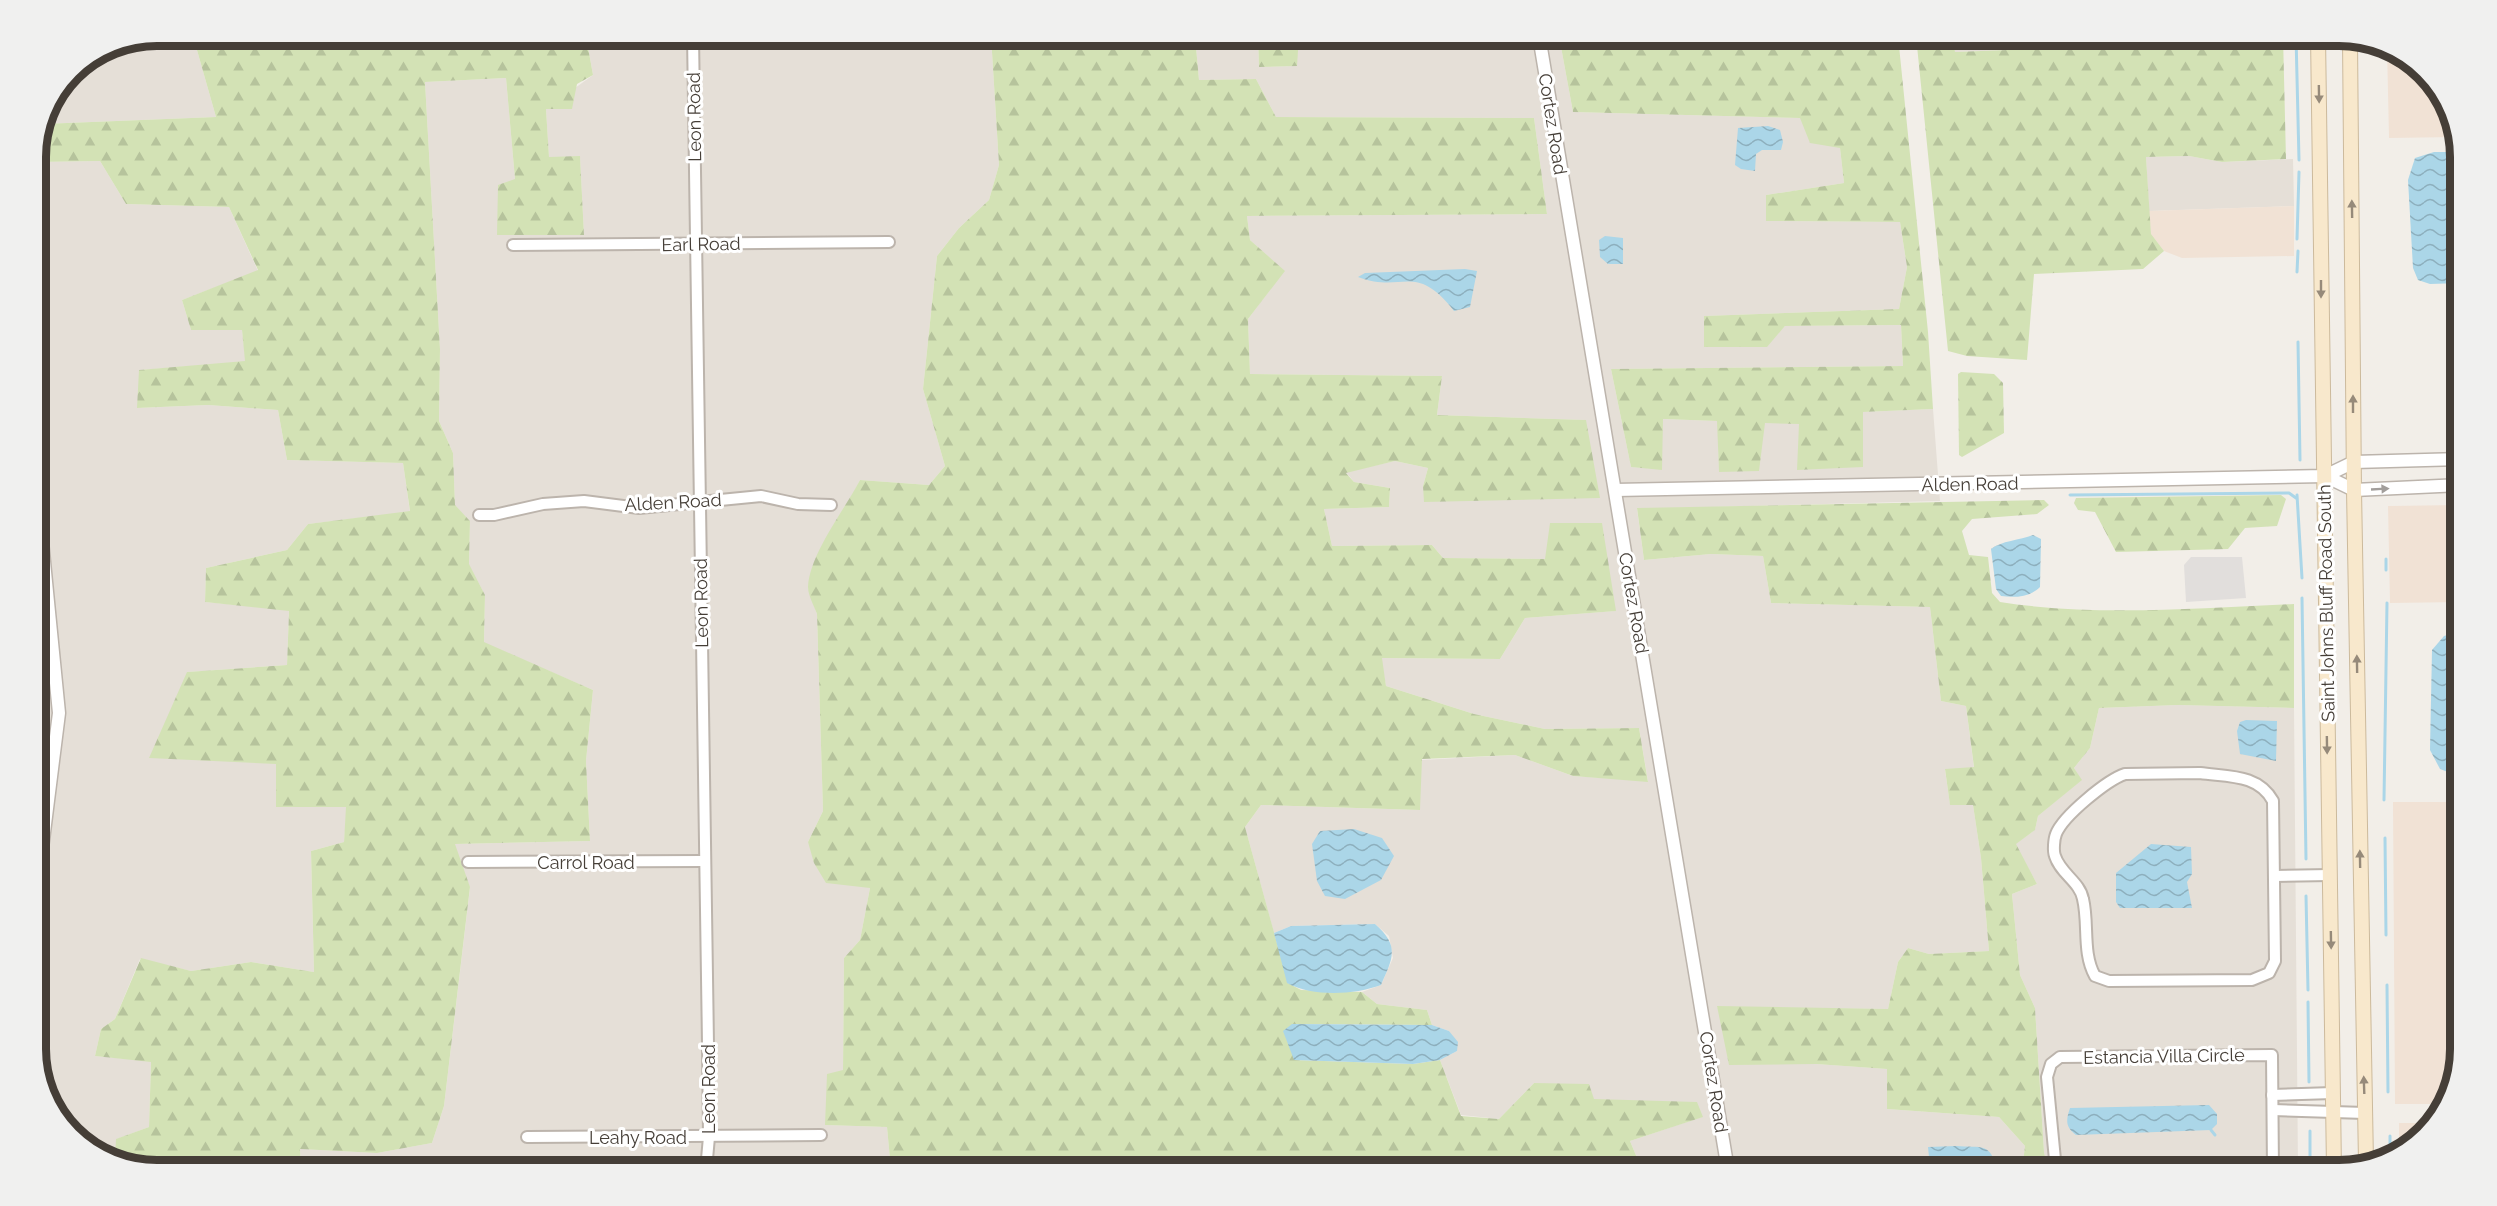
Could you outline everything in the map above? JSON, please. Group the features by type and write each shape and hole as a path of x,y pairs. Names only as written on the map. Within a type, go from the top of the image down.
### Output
{"main road":[{"name":"Saint Johns Bluff Road South","path":"2318,46 2334,1160"},
{"name":"Saint Johns Bluff Road South","path":"2350,47 2354,490 2366,1156"}],"street":[{"name":"Cortez Road","path":"1541,46 1726,1160"},
{"name":"Leon Road","path":"693,47 709,1137 707,1160"},
{"name":"Earl Road","path":"513,244 889,242"},
{"name":"Alden Road","path":"1615,490 2325,476 2354,462 2450,459"},
{"name":"Alden Road","path":"2325,476 2354,490 2450,486"},
{"name":"Alden Road","path":"479,515 494,516 543,504 584,501 639,508 761,496 798,504 831,505"},
{"path":"47,592 59,713 47,808"},
{"path":"2200,773 2255,781 2266,788 2273,801 2274,876 2275,961 2269,973 2252,980 2109,981 2095,976 2089,964 2082,894 2059,866 2054,855 2055,835 2063,821 2114,777 2125,774 2200,773"},
{"name":"Carrol Road","path":"468,862 704,861"},
{"path":"2274,876 2330,875"},
{"name":"Estancia Villa Circle","path":"2055,1160 2047,1077 2051,1064 2060,1057 2272,1054 2273,1160"},
{"path":"2272,1095 2333,1093"},
{"path":"2272,1110 2365,1113"},
{"name":"Leahy Road","path":"527,1137 820,1135"}],"shaded area":[{"path":"1258,46 1259,67 1296,66 1298,46 1561,46 1573,112 1801,118 1840,148 1844,183 1766,195 1766,221 1900,222 1907,267 1899,309 1705,316 1704,346 1766,347 1785,326 1901,325 1903,366 1611,369 1631,467 1661,469 1662,419 1718,421 1719,471 1764,423 1799,423 1863,467 1863,412 1933,409 1940,501 1637,509 1644,560 1711,554 1763,556 1771,603 1930,607 1941,701 1966,706 1974,768 1945,770 1950,804 1973,805 1981,858 1989,951 1929,954 1908,948 1898,962 1888,1009 1717,1007 1816,1064 1888,1069 1887,1109 1999,1117 2025,1146 2023,1160 1638,1160 1630,1141 1702,1117 1594,1099 1534,1083 1499,1119 1461,1115 1440,1060 1457,1051 1449,1031 1432,1025 1427,1010 1377,1004 1362,992 1381,985 1393,958 1389,936 1375,924 1291,926 1274,933 1245,827 1261,805 1419,810 1421,760 1515,755 1573,776 1648,781 1639,728 1545,729 1474,714 1386,686 1381,658 1500,659 1525,618 1615,611 1545,559 1443,558 1432,545 1332,546 1324,509 1389,507 1390,488 1354,482 1346,472 1395,461 1428,468 1423,486 1585,420 1437,415 1442,376 1250,374 1248,319 1284,271 1250,240 1247,216 1547,214 1534,118 1276,117 1256,79 1199,80 1196,47"},
{"path":"1954,46 2008,46 2008,50 1955,52"},
{"path":"151,47 196,47 216,117 52,124 65,96 90,69 122,52"},
{"path":"588,47 992,47 999,165 989,200 959,228 937,256 923,389 945,466 929,485 860,480 808,588 817,614 823,811 808,842 870,888 860,940 844,958 843,1070 825,1125 887,1127 890,1160 301,1160 300,1149 377,1153 432,1143 444,1106 470,888 454,844 590,841 586,761 593,690 484,643 485,595 469,565 470,521 455,506 453,453 439,421 440,349 425,82 506,78 515,179 584,235 580,157 549,158 546,109 593,75"},
{"path":"2387,58 2401,65 2423,84 2439,109 2448,137 2389,138"},
{"path":"2189,156 2222,162 2293,159 2294,206 2149,211 2146,157"},
{"path":"100,161 126,204 229,207 258,271 182,300 191,330 242,330 246,362 140,370 138,408 208,405 278,410 287,460 403,463 410,512 308,524 287,550 206,568 205,602 289,610 287,665 187,672 277,764 347,807 344,842 311,851 314,972 251,962 191,971 140,959 115,1019 101,1029 95,1056 151,1061 149,1127 117,1139 116,1151 84,1132 65,1110 52,1084 47,1055 47,162"},
{"path":"2294,206 2294,256 2182,258 2164,251 2151,235 2149,211"},
{"path":"2450,505 2450,602 2390,603 2388,506"},
{"path":"2191,557 2242,557 2246,598 2186,602 2184,565"},
{"path":"2178,705 2294,708 2298,1160 2046,1160 2035,1008 2020,975 2012,894 2037,884 2015,844 2035,830 2038,816 2081,780 2074,768 2090,748 2099,708"},
{"path":"2393,802 2450,802 2450,1063 2442,1091 2435,1104 2395,1104"},
{"path":"2399,1123 2422,1123 2413,1132 2399,1142"}],"green space":[{"path":"1258,46 1298,46 1297,66 1259,67"},
{"path":"1561,46 1899,46 1928,332 1933,409 1863,412 1863,467 1797,470 1799,424 1765,423 1759,471 1719,472 1717,421 1663,419 1662,470 1631,467 1611,369 1903,366 1901,325 1785,326 1767,347 1704,347 1704,316 1899,309 1907,267 1900,222 1766,221 1766,195 1844,183 1840,148 1810,143 1800,118 1573,112"},
{"path":"1917,46 1954,46 1955,52 2007,50 2007,46 2283,46 2286,159 2222,162 2189,156 2146,157 2151,234 2164,251 2143,269 2034,274 2027,360 1967,356 1948,351"},
{"path":"196,47 588,47 593,75 577,84 572,109 546,109 549,157 580,156 584,235 497,235 498,185 515,179 506,78 425,82 440,349 439,421 453,453 455,505 470,521 469,564 485,595 484,642 593,690 586,761 590,841 455,844 470,887 444,1106 432,1143 377,1153 300,1149 301,1160 158,1160 122,1154 115,1151 116,1139 149,1127 151,1062 95,1056 101,1029 115,1019 141,958 191,971 251,962 314,972 311,851 344,842 346,807 276,807 276,764 149,758 187,672 287,665 289,611 205,602 206,568 287,550 308,524 410,511 403,463 287,460 278,410 208,405 137,408 139,370 245,361 242,330 191,330 182,300 258,270 229,207 126,204 100,161 47,162 52,124 216,117"},
{"path":"992,47 1196,47 1199,80 1256,79 1276,117 1534,118 1547,214 1247,216 1250,240 1285,271 1248,319 1250,374 1442,376 1437,415 1586,420 1600,498 1424,502 1423,486 1428,468 1395,461 1346,473 1354,482 1390,488 1389,507 1324,509 1332,546 1432,545 1443,558 1545,559 1550,523 1602,523 1616,611 1525,618 1500,659 1382,658 1386,686 1474,714 1545,729 1639,728 1648,782 1573,776 1515,755 1422,759 1420,810 1261,805 1245,827 1288,983 1301,990 1362,992 1377,1004 1427,1010 1432,1025 1292,1024 1294,1060 1413,1064 1440,1060 1461,1116 1499,1119 1534,1083 1589,1084 1594,1099 1697,1102 1703,1117 1630,1141 1638,1160 890,1160 887,1127 825,1125 827,1074 843,1070 844,958 860,940 870,888 826,883 814,863 808,842 823,811 817,614 808,587 810,574 821,546 860,480 929,485 945,466 923,389 937,256 959,228 989,200 999,165"},
{"path":"1961,372 1994,374 2003,383 2004,433 1962,457 1959,455 1958,374"},
{"path":"2281,495 2286,499 2277,526 2245,528 2228,549 2116,552 2095,512 2078,510 2074,503 2076,498"},
{"path":"2044,500 2049,505 2037,514 1972,519 1962,531 1969,555 1988,557 1992,593 2000,602 2036,607 2110,610 2294,604 2294,708 2178,705 2099,708 2090,748 2074,768 2082,780 2038,816 2035,830 2016,844 2037,884 2012,894 2020,975 2035,1008 2046,1160 2023,1160 2025,1146 1999,1117 1887,1109 1887,1069 1816,1064 1729,1065 1717,1006 1888,1009 1898,962 1908,948 1929,954 1989,951 1981,858 1973,805 1950,805 1945,769 1974,767 1966,706 1941,701 1930,607 1771,603 1763,556 1711,554 1644,560 1637,508"}],"water":[{"path":"1768,126 1780,130 1783,142 1781,150 1762,150 1756,154 1755,171 1741,169 1735,165 1738,128"},
{"path":"2434,152 2450,152 2450,283 2430,284 2418,280 2413,268 2408,180 2415,158"},
{"path":"1605,236 1623,238 1623,264 1608,264 1600,257 1599,240"},
{"path":"1465,269 1477,271 1470,307 1454,311 1441,296 1429,287 1418,283 1373,281 1358,277 1365,273"},
{"path":"2033,535 2041,539 2040,587 2022,596 2001,596 1996,589 1991,549 2005,542"},
{"path":"2450,634 2450,773 2440,769 2430,750 2432,650 2444,636"},
{"path":"2246,720 2277,721 2276,761 2240,754 2237,731 2240,722"},
{"path":"1354,829 1382,838 1394,856 1381,880 1345,899 1325,896 1317,881 1312,844 1320,831"},
{"path":"2151,844 2191,847 2192,874 2187,882 2192,908 2120,908 2116,902 2116,873"},
{"path":"1375,924 1388,939 1392,953 1381,985 1359,991 1334,993 1309,991 1287,983 1274,933 1291,926"},
{"path":"1292,1024 1432,1025 1449,1031 1458,1042 1457,1051 1440,1060 1413,1064 1294,1060 1283,1031"},
{"path":"2209,1105 2217,1114 2217,1124 2211,1130 2076,1135 2067,1123 2070,1108"},
{"path":"1928,1147 1979,1147 1988,1151 1994,1160 1932,1160"}],"waterway":[{"path":"2296,46 2299,160"},
{"path":"2297,239 2299,172"},
{"path":"2297,272 2298,251"},
{"path":"2298,342 2300,460"},
{"path":"2070,495 2289,493 2296,498"},
{"path":"2297,495 2302,578"},
{"path":"2386,559 2386,570"},
{"path":"2302,598 2306,859"},
{"path":"2384,800 2387,603"},
{"path":"2385,838 2386,935"},
{"path":"2306,896 2308,990"},
{"path":"2387,985 2388,1092"},
{"path":"2308,1002 2309,1082"},
{"path":"2211,1130 2215,1135"},
{"path":"2310,1131 2310,1160"},
{"path":"2390,1136 2390,1147"}]}
